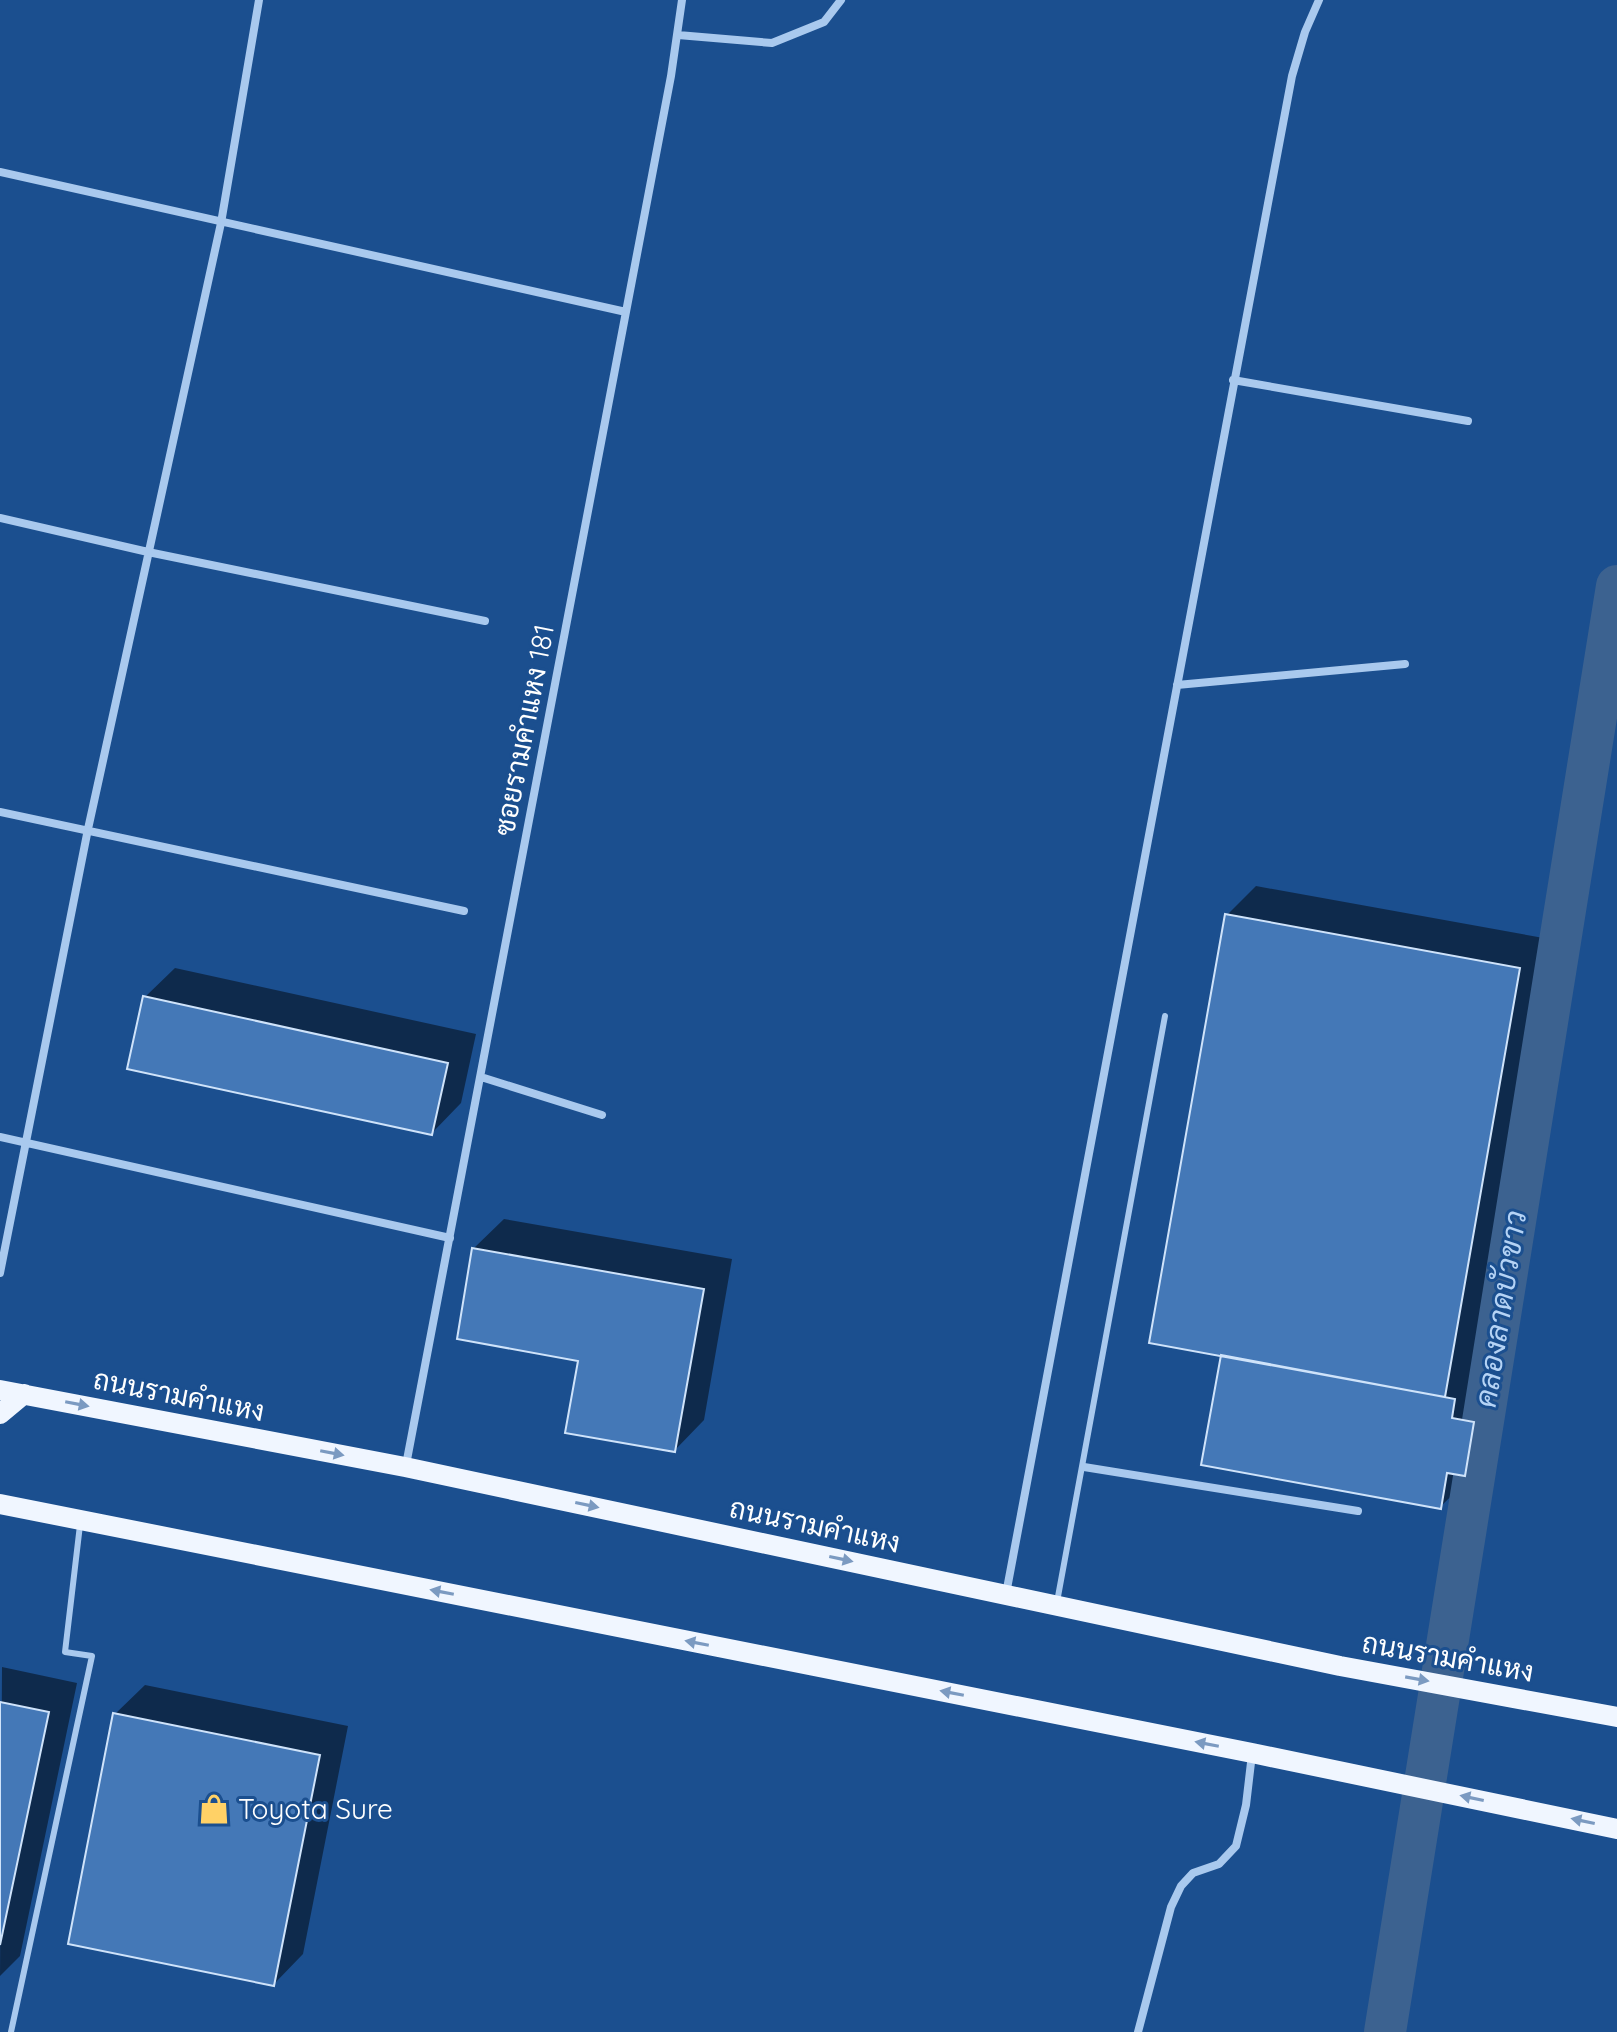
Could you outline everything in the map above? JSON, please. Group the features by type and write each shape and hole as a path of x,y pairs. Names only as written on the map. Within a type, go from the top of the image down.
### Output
{"main road":[{"name":"ถนนรามคำแหง","path":"0,1390 405,1467 1340,1666 1617,1717"},
{"path":"0,1414 24,1394"},
{"path":"0,1504 1252,1753 1617,1829"}],"street":[{"path":"0,1273 88,829 221,223 259,0"},
{"name":"ซอยรามคำแหง 181","path":"405,1467 626,312 682,0"},
{"path":"678,35 772,43 824,22 841,0"},
{"path":"1006,1594 1292,76 1305,32 1319,0"},
{"path":"0,172 626,312"},
{"path":"1233,380 1468,421"},
{"path":"0,518 148,552 485,621"},
{"path":"1177,685 1405,664"},
{"path":"0,812 464,911"},
{"path":"481,1077 602,1115"},
{"path":"0,1137 450,1238"},
{"path":"1084,1467 1358,1511"},
{"path":"1138,2032 1171,1907 1181,1886 1193,1873 1219,1864 1236,1846 1246,1805 1252,1753"}],"lane":[{"path":"1056,1604 1084,1467 1165,1016"},
{"path":"11,2032 92,1656 65,1652 81,1520"}],"building":[{"path":"1225,914 1520,968 1445,1397 1149,1343"},
{"path":"143,996 448,1063 432,1135 127,1069"},
{"path":"472,1248 704,1289 675,1452 565,1433 578,1361 457,1339"},
{"path":"1221,1355 1455,1399 1452,1418 1474,1422 1465,1476 1447,1473 1441,1509 1201,1465"},
{"path":"0,1702 49,1712 0,1945"},
{"path":"113,1713 320,1755 274,1986 68,1944"}],"waterway":[{"name":"คลองลาดบัวขาว","path":"1385,2032 1617,586"}],"place":[{"name":"Toyota Sure","path":"214,1809"}]}
